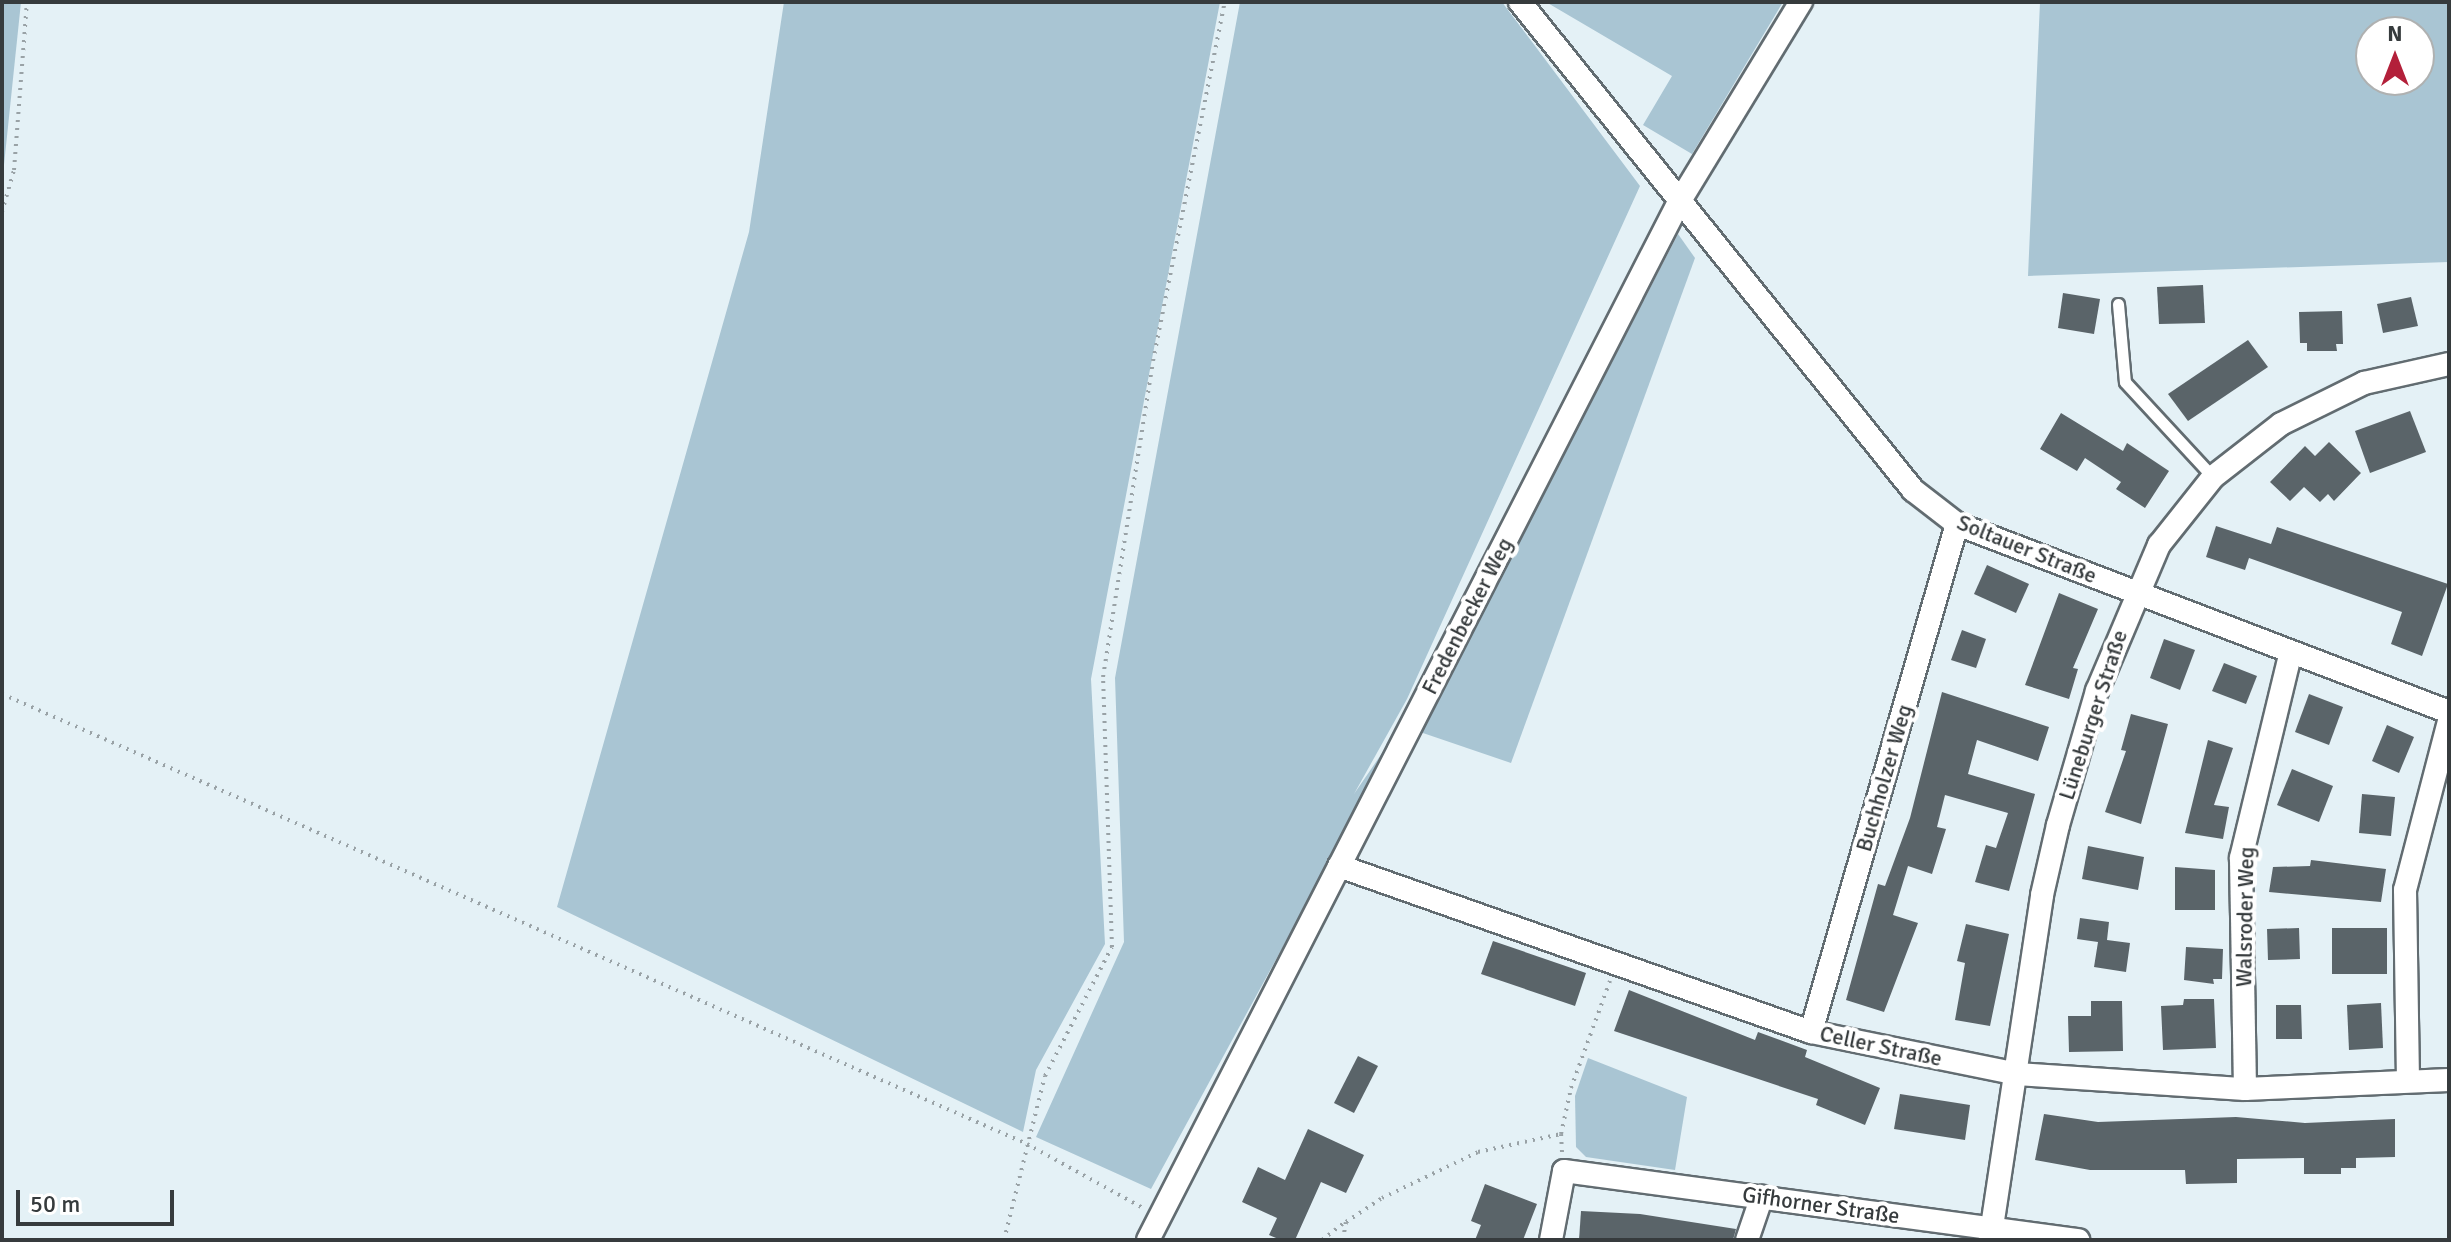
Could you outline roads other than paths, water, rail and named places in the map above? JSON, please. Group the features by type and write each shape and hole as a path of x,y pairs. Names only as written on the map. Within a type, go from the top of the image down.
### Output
{"street":[{"name":"Soltauer Straße","path":"1520,2 1678,204 1913,490 1957,524 2137,592 2290,655 2449,712"},
{"name":"Fredenbecker Weg","path":"1148,1240 1678,204 1801,2"},
{"name":"Lüneburger Straße","path":"1992,1233 2042,895 2061,812 2097,691 2159,545 2213,477 2258,440 2320,402 2389,375 2449,364"},
{"name":"Buchholzer Weg","path":"1811,1032 1957,524"},
{"name":"Walsroder Weg","path":"2245,1089 2241,858 2290,655"},
{"path":"2408,1081 2405,890 2449,721"},
{"name":"Celler Straße","path":"1339,866 1811,1032 2017,1074 2245,1089 2449,1080"},
{"name":"Gifhorner Straße","path":"1551,1240 1564,1171 1762,1196 1992,1233 2078,1240"},
{"path":"1747,1240 1762,1196"}],"lane":[{"path":"2118,304 2125,382 2213,477"}]}
